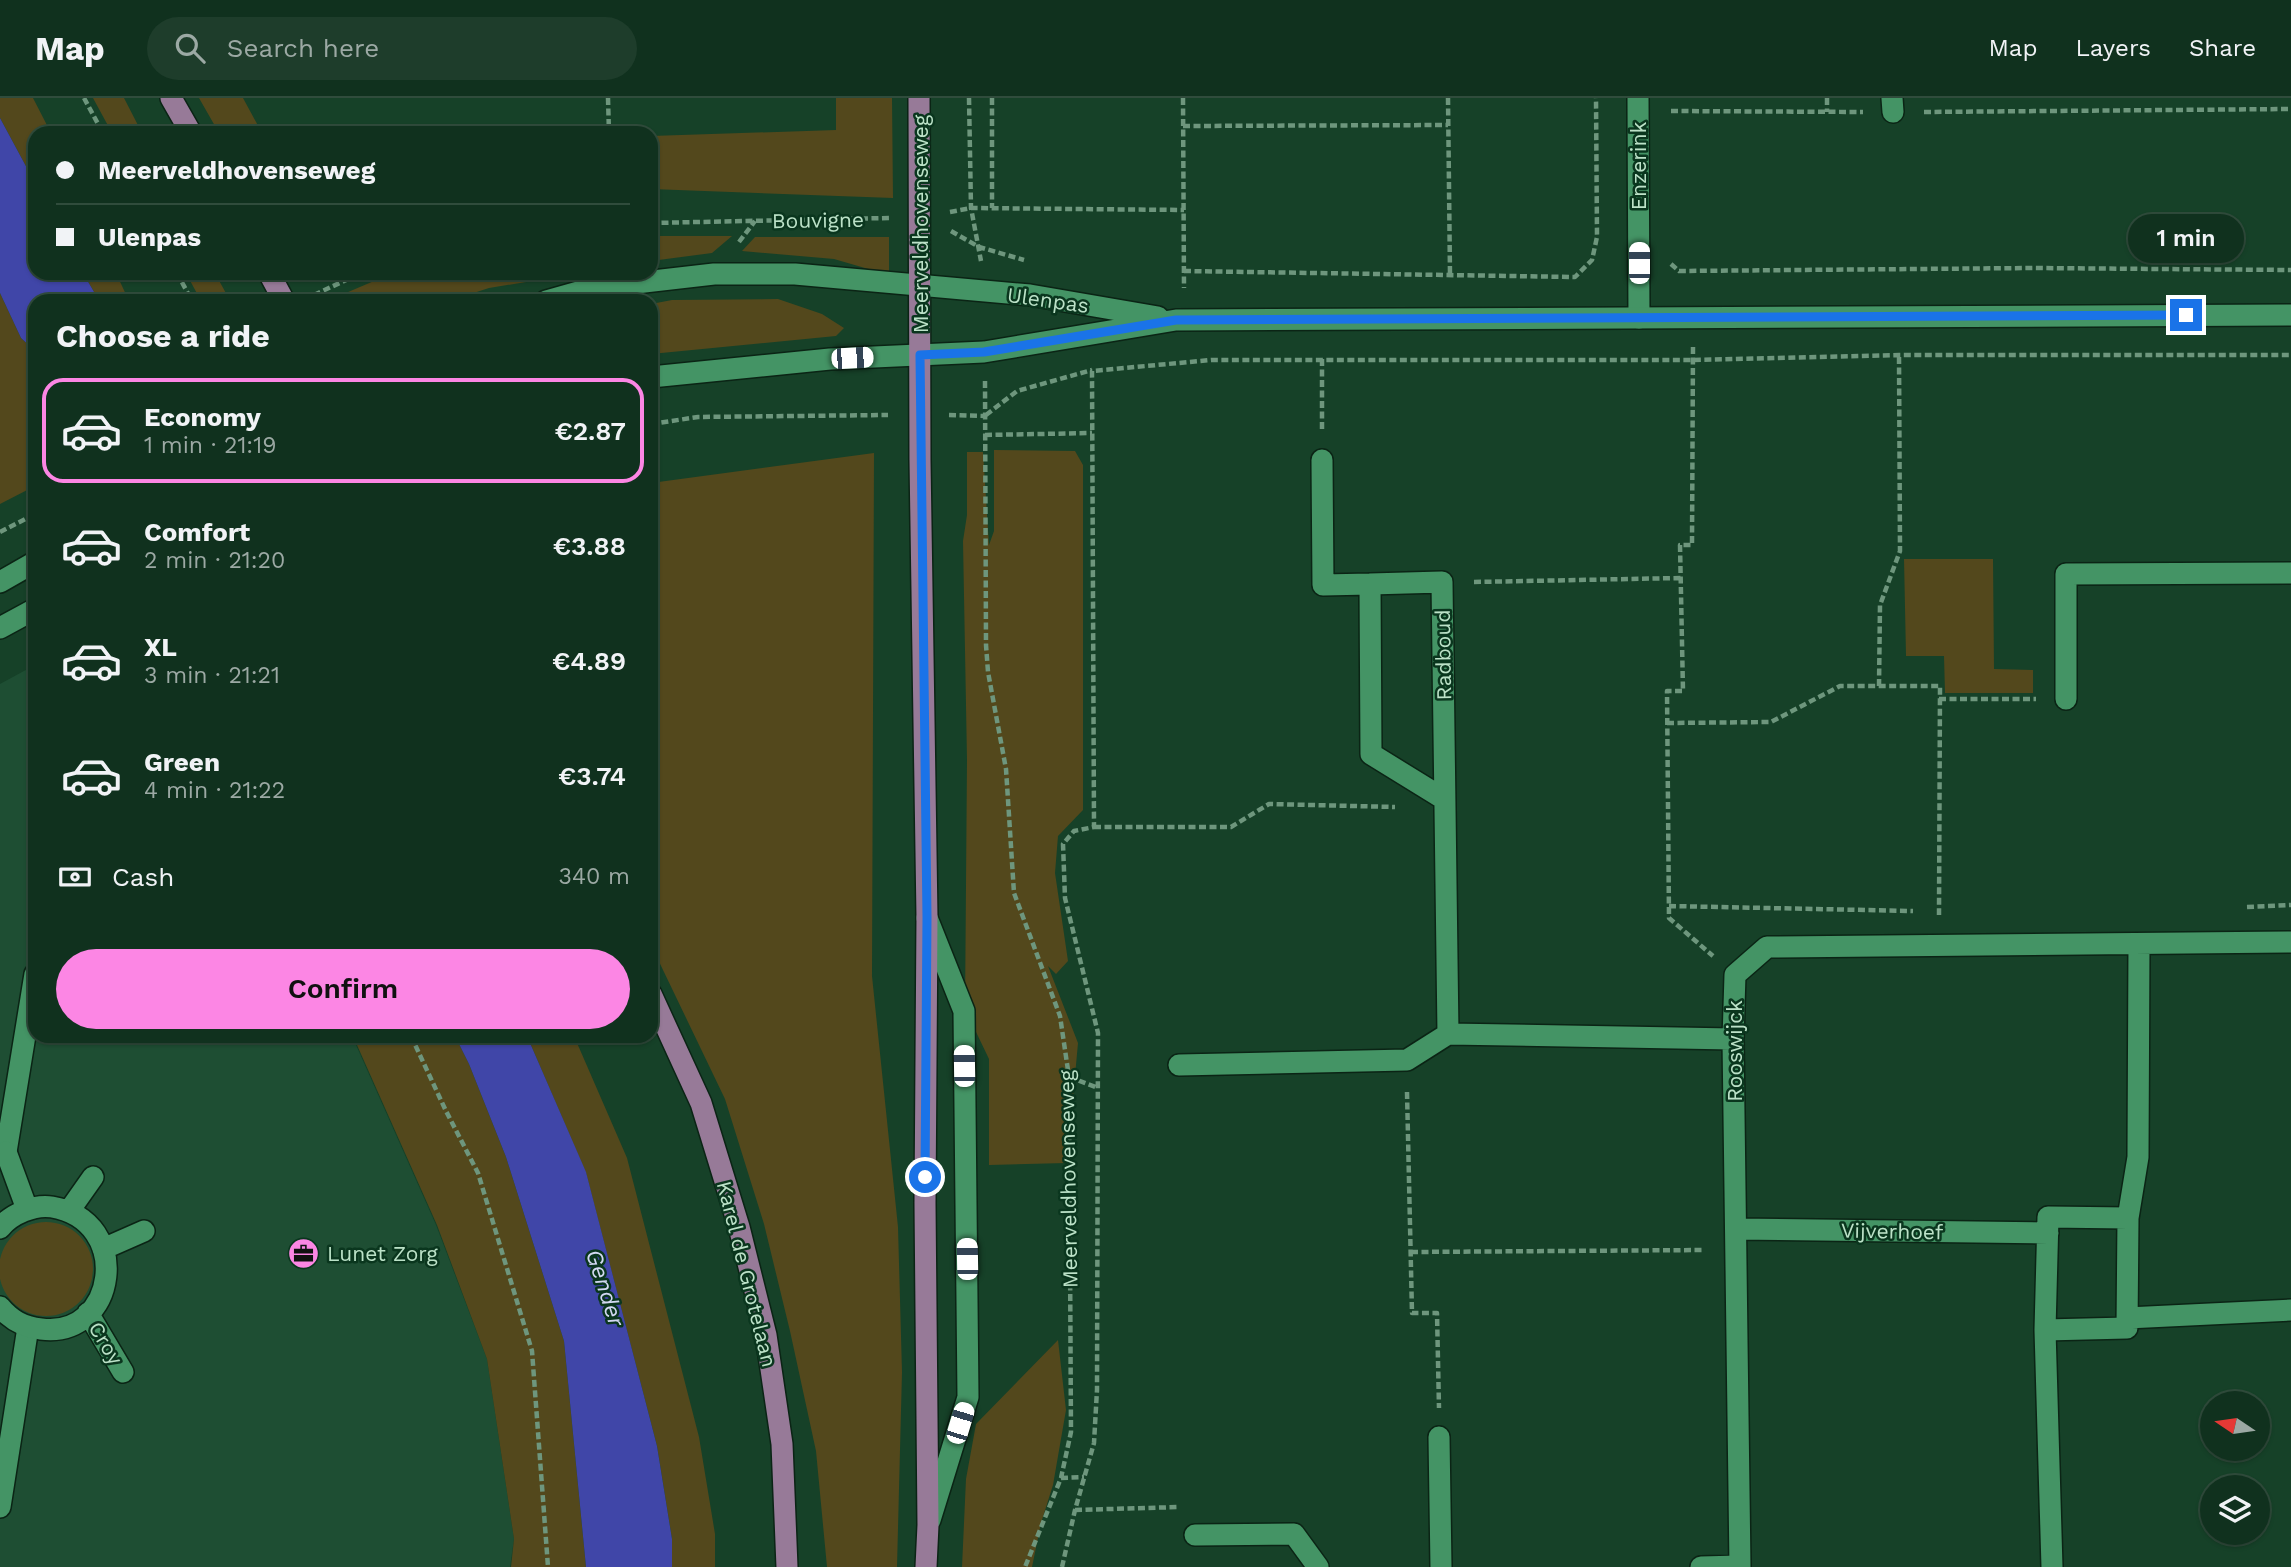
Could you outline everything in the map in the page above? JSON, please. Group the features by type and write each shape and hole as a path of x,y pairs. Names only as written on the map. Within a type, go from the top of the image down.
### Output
{"main road":[{"path":"171,98 187,126"},
{"name":"Meerveldhovenseweg","path":"919,98 927,917 926,1567"},
{"name":"Karel de Grotelaan","path":"658,1009 701,1103 739,1227 766,1335 782,1444 787,1567"}],"street":[{"name":"Enzerink","path":"1638,98 1639,318"},
{"path":"658,280 714,274 795,274 920,285"},
{"path":"569,294 592,287 658,280"},
{"name":"Ulenpas","path":"920,285 1030,295 1180,320"},
{"name":"Ulenpas","path":"920,355 984,352 1180,320 2291,315"},
{"path":"658,376 830,359 920,355"},
{"name":"Radboud","path":"1322,460 1323,585 1442,582 1448,1034"},
{"path":"0,582 28,566"},
{"path":"2066,699 2066,573 2291,573"},
{"path":"1370,584 1371,754 1444,804"},
{"path":"0,628 28,613"},
{"path":"927,917 964,1011 968,1397 928,1525"},
{"name":"Rooswijck","path":"1740,1566 1733,1039 1735,975 1767,947 2291,942"},
{"path":"2045,1330 2127,1328 2128,1218 2138,1157 2139,944"},
{"path":"27,1209 6,1152 7,1100 28,1006"},
{"path":"1179,1065 1407,1060 1448,1034 1733,1039"},
{"path":"0,1228 27,1209 49,1206 69,1211 93,1177"},
{"name":"Croy","path":"28,1327 49,1330 70,1325 88,1314 101,1296 106,1283 107,1261 101,1240 88,1223 69,1211"},
{"path":"2052,1567 2045,1330 2048,1217 2128,1218"},
{"path":"103,1249 144,1231"},
{"name":"Vijverhoef","path":"1736,1240 2048,1233"},
{"path":"0,1307 9,1318 28,1327 0,1507"},
{"path":"2127,1318 2291,1310"},
{"name":"Croy","path":"88,1314 123,1372"},
{"path":"1439,1437 1441,1567"},
{"path":"1195,1535 1294,1534 1318,1567"},
{"path":"1701,1567 1740,1566"}],"path":[{"path":"84,98 99,126"},
{"path":"608,98 610,126"},
{"path":"969,98 971,208"},
{"path":"992,98 992,208"},
{"path":"1180,320 1184,271 1183,98"},
{"path":"1448,98 1450,275"},
{"path":"1184,271 1575,276 1592,260 1597,237 1596,98"},
{"path":"1827,98 1827,112"},
{"path":"1671,111 1827,112 1893,105 2291,109"},
{"path":"1183,126 1448,125"},
{"path":"920,218 971,208 1184,210"},
{"name":"Bouvigne","path":"658,223 920,218 979,247 971,208"},
{"path":"1669,262 1679,271 2020,268 2291,270"},
{"path":"316,294 344,280"},
{"path":"1879,686 1880,605 1900,551 1899,317"},
{"path":"1693,318 1692,545 1680,545 1682,691 1667,691 1669,918 1735,975"},
{"path":"1322,319 1322,460"},
{"path":"658,423 698,417 920,415"},
{"name":"Meerveldhovenseweg","path":"920,415 985,416 986,645 988,672 1006,769 1014,893 1060,1016 1069,1077 1070,1432 1061,1478 1025,1567"},
{"path":"985,435 1092,433"},
{"path":"0,532 28,518"},
{"path":"1442,582 1681,578"},
{"path":"1667,723 1771,722 1840,686 1940,685 1939,946"},
{"path":"1939,699 2066,699"},
{"path":"1094,827 1231,827 1269,804 1444,804"},
{"path":"2247,907 2291,905"},
{"path":"1669,906 1939,911"},
{"path":"414,1043 478,1173 532,1351 548,1567"},
{"path":"1407,1060 1412,1313 1437,1312 1439,1437"},
{"path":"1069,1077 1098,1088"},
{"path":"1411,1252 1736,1240"},
{"path":"1061,1478 1084,1477"},
{"path":"1075,1510 1178,1506 1195,1535"}],"shaded area":[{"path":"0,98 33,98 47,126 28,126 28,170 0,118"},
{"path":"93,98 124,98 138,126 108,126"},
{"path":"199,98 243,98 258,126 215,126"},
{"path":"836,98 892,98 893,198 658,189 658,136 836,130"},
{"path":"658,236 732,236 712,253 658,260"},
{"path":"755,237 889,237 889,275 834,259 742,251"},
{"path":"87,280 119,280 126,294 95,294"},
{"path":"190,280 219,280 226,294 197,294"},
{"path":"538,280 489,288 471,294 343,294 374,281"},
{"path":"0,293 21,338 28,344 28,490 0,504"},
{"path":"778,299 822,314 844,328 836,336 658,353 658,303 672,300"},
{"path":"994,450 1075,451 1083,465 1083,810 1058,836 1055,873 1068,961 1056,974 1048,966 1078,1043 1067,1163 989,1165 989,1059 965,1009 967,760 963,541 967,515 967,452 983,452 989,545 994,531"},
{"path":"874,453 872,976 898,1227 902,1372 897,1567 827,1567 816,1451 764,1224 725,1099 658,960 658,482"},
{"path":"1904,559 1993,559 1994,669 2033,670 2033,693 1945,693 1944,656 1906,656"},
{"path":"28,669 28,1043 355,1043 436,1225 487,1359 514,1539 510,1567 0,1567 0,684"},
{"path":"356,1043 458,1043 469,1064 506,1157 564,1341 586,1567 511,1567 514,1539 487,1359 437,1225"},
{"path":"530,1043 577,1043 627,1158 699,1437 715,1534 715,1567 672,1567 672,1539 657,1446 586,1173"},
{"path":"46,1222 64,1226 79,1236 89,1251 93,1269 89,1287 79,1302 64,1312 46,1316 28,1312 13,1302 3,1287 -1,1269 3,1251 13,1236 28,1226"},
{"path":"1058,1340 1066,1410 1053,1485 1041,1523 1032,1567 962,1567 966,1479 976,1424"}],"water":[{"path":"0,118 28,170 28,280 87,280 95,294 28,294 28,344 21,338 0,293"},
{"name":"Gender","path":"458,1043 530,1043 586,1172 657,1446 672,1539 672,1567 586,1567 564,1341 506,1157"}],"place":[{"name":"Lunet Zorg","path":"304,1253"}],"route":[{"path":"925,1177 927,917 920,355 984,352 1176,320 2186,315"}]}
